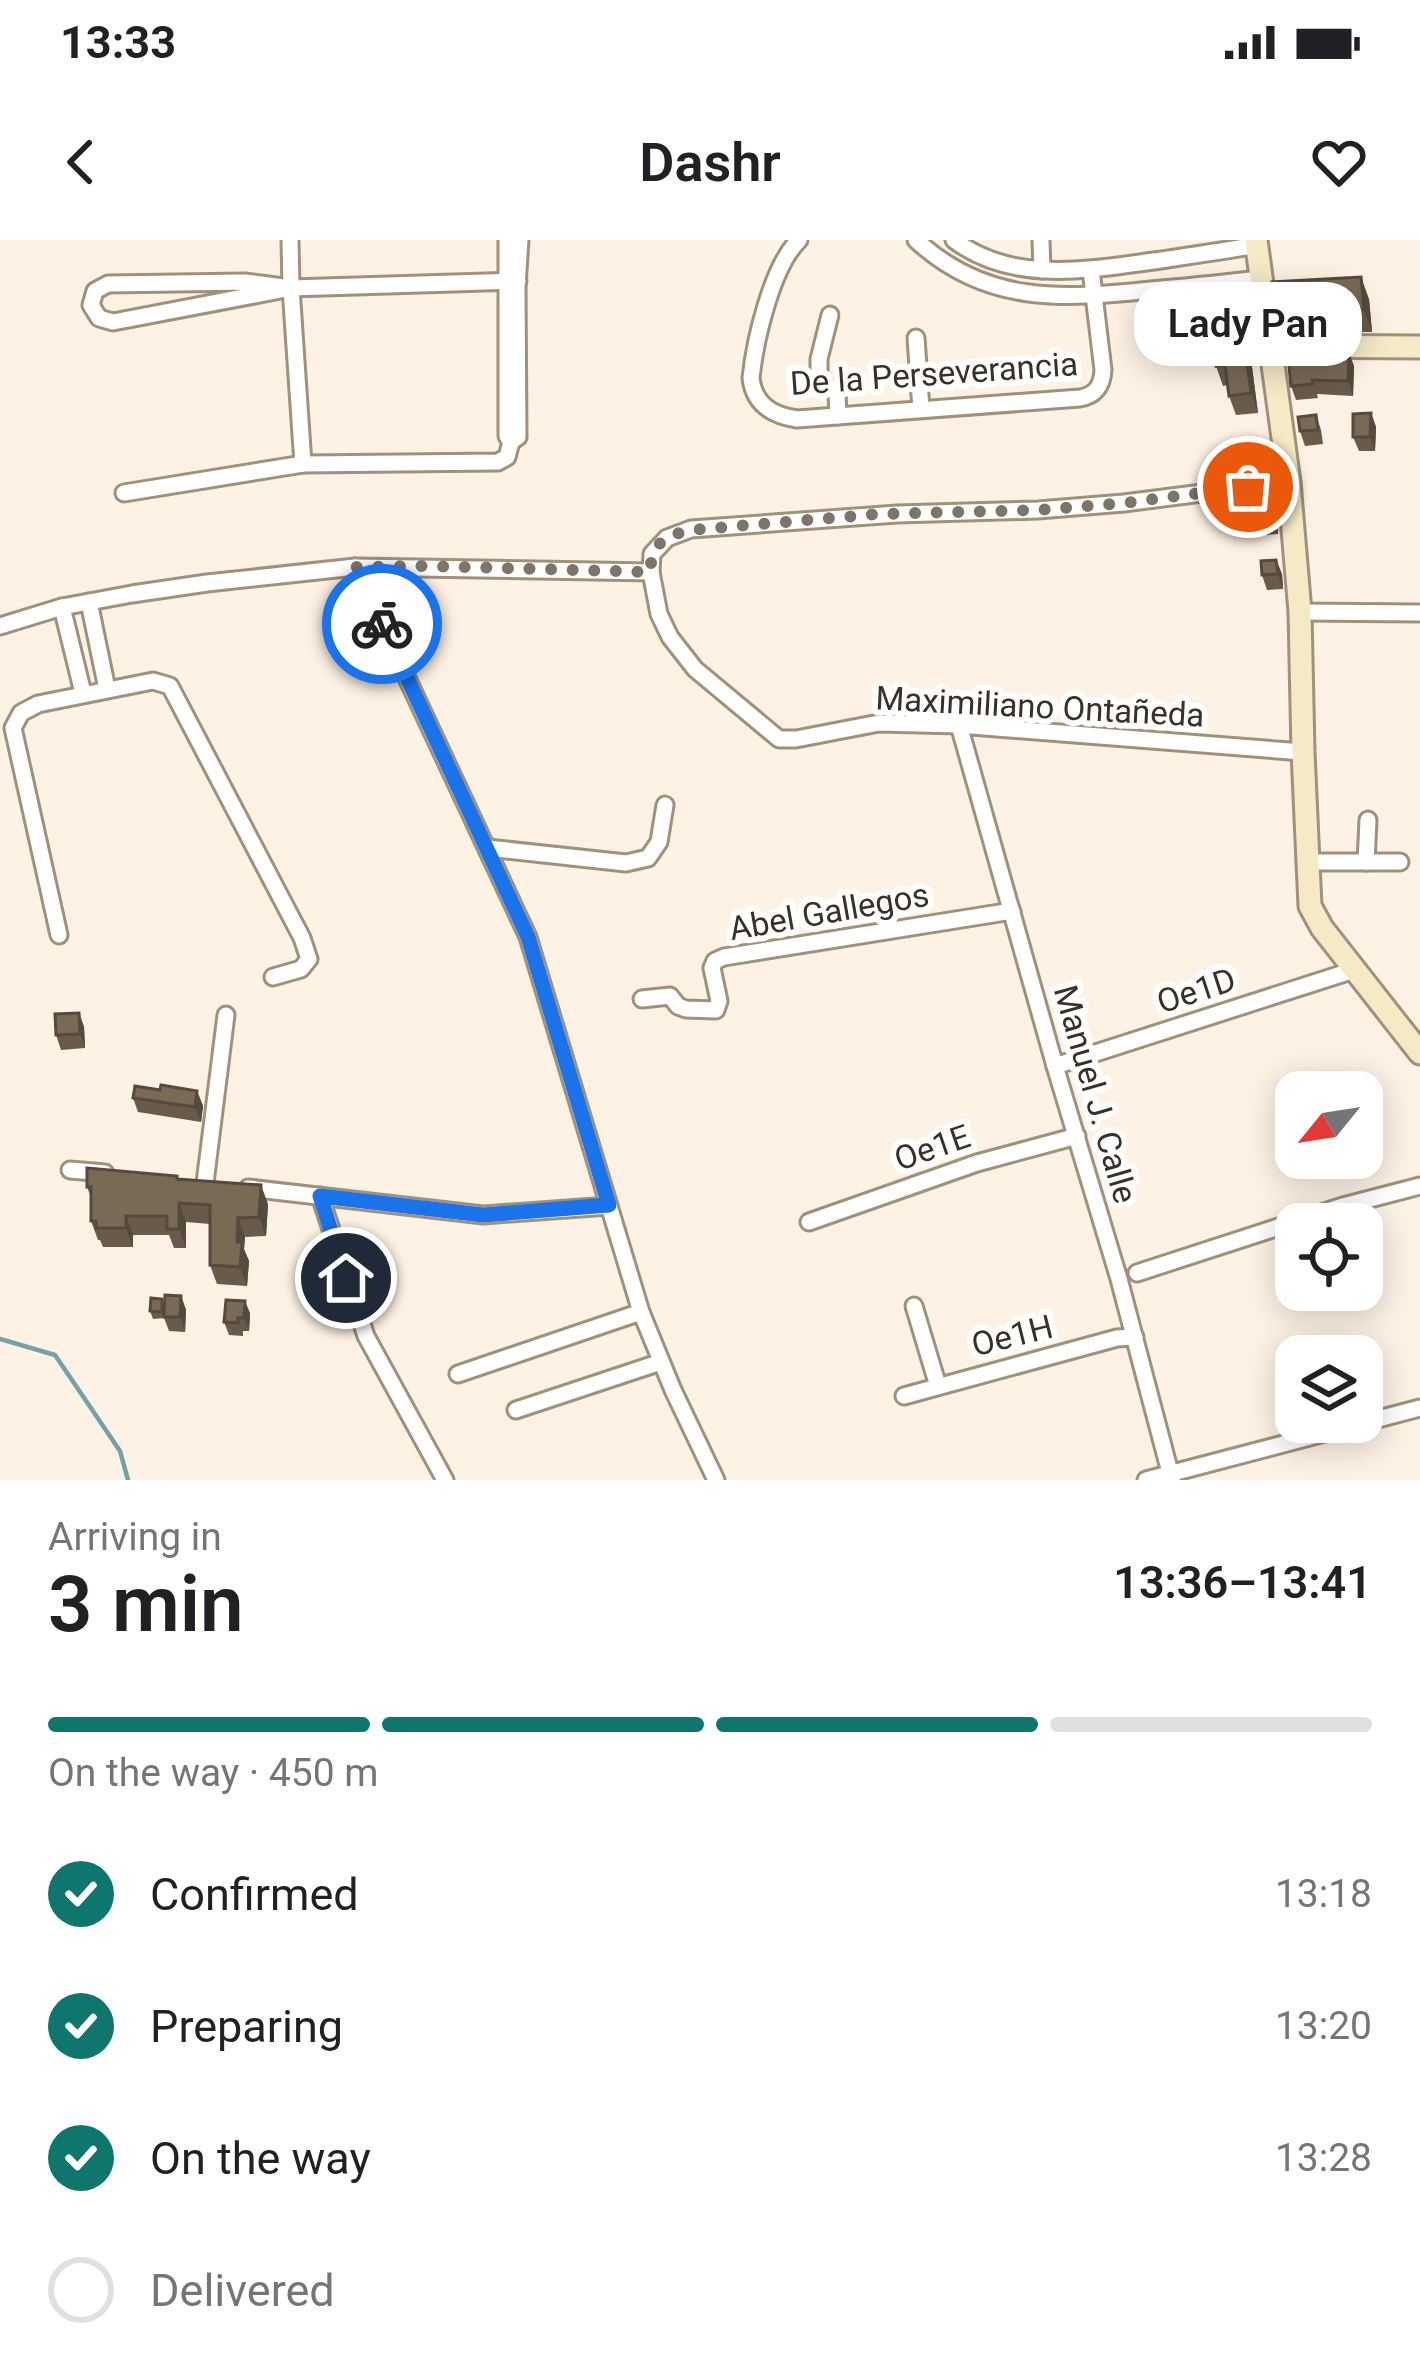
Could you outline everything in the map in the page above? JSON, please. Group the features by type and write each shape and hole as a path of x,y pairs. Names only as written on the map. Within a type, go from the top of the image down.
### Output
{"main road":[{"path":"1256,243 1273,346 1300,612 1308,895 1315,917 1420,1052"},
{"path":"1273,346 1420,347"}],"street":[{"path":"290,240 303,464"},
{"path":"124,493 303,464 498,462 507,457 512,442 507,436 512,281 507,240"},
{"path":"512,281 520,240"},
{"name":"De la Perseverancia","path":"799,240 778,269 751,384 760,403 782,416 797,418 1094,394 1103,370 1091,270"},
{"path":"916,240 975,280 1046,297 1262,279"},
{"path":"954,240 986,259 1042,270 1091,270 1185,248 1256,243"},
{"path":"1041,240 1042,270"},
{"path":"291,288 245,282 108,284 95,291 91,305 98,318 113,322 291,288 512,281"},
{"path":"830,315 819,380 838,393 838,416"},
{"path":"916,338 921,410"},
{"path":"1,621 207,583 355,567 650,572 656,548 667,538 691,530 879,514 1038,510 1289,482"},
{"path":"355,567 524,926 641,1312 716,1480"},
{"name":"Maximiliano Ontañeda","path":"650,572 659,614 676,647 724,695 779,739 879,723 1303,752"},
{"path":"89,602 107,689"},
{"path":"62,607 83,693"},
{"path":"1300,612 1420,613"},
{"path":"69,637 95,632"},
{"path":"59,935 14,728 28,708 153,681 170,686 302,938 309,959 301,969 273,977"},
{"name":"Manuel J. Calle","path":"959,725 1172,1477"},
{"path":"488,848 626,863 648,858 659,842 664,805"},
{"path":"1366,862 1368,820"},
{"path":"1307,862 1400,862"},
{"name":"Abel Gallegos","path":"642,999 670,996 686,1009 716,1010 719,1001 712,968 724,957 1012,911"},
{"name":"Oe1D","path":"1055,1066 1354,970"},
{"path":"206,1184 226,1015"},
{"name":"Oe1E","path":"809,1222 977,1163 1077,1136"},
{"path":"70,1170 116,1174"},
{"path":"183,1181 483,1215 609,1205"},
{"path":"1137,1273 1420,1186"},
{"path":"320,1196 366,1336 445,1480"},
{"path":"914,1306 938,1386"},
{"path":"458,1374 641,1312"},
{"name":"Oe1H","path":"904,1396 1135,1337"},
{"path":"516,1409 661,1363"},
{"path":"1146,1480 1172,1477 1420,1408"}],"building":[{"path":"1361,277 1364,310 1342,310 1340,294 1274,298 1272,282"},
{"path":"1239,301 1251,393 1229,396 1225,365 1216,366 1204,305"},
{"path":"1287,347 1300,347 1302,364 1328,362 1328,351 1349,352 1348,381 1312,380 1313,384 1291,386"},
{"path":"1371,413 1370,437 1353,437 1353,414"},
{"path":"1316,415 1318,430 1300,431 1298,417"},
{"path":"1271,497 1273,519 1260,521 1257,499"},
{"path":"1276,560 1278,574 1262,575 1261,561"},
{"path":"79,1013 80,1034 56,1035 55,1014"},
{"path":"161,1085 197,1091 195,1107 133,1098 135,1086 160,1090"},
{"path":"87,1168 261,1185 259,1217 238,1218 240,1267 210,1265 210,1205 179,1203 179,1229 167,1229 167,1216 126,1216 126,1228 96,1228 96,1221 91,1221"},
{"path":"165,1295 181,1296 180,1317 164,1317"},
{"path":"151,1298 162,1299 162,1312 150,1311"},
{"path":"226,1300 245,1301 244,1318 238,1318 238,1323 224,1322"}],"waterway":[{"path":"0,1339 55,1355 120,1451 128,1480"}],"way so far":[{"path":"382,624 355,567 650,572 656,548 667,538 691,530 879,514 1038,510 1248,487"}],"place":[{"name":"Lady Pan","path":"1248,487"}],"route":[{"path":"346,1278 320,1196 483,1215 609,1205 528,937 382,624"}]}
